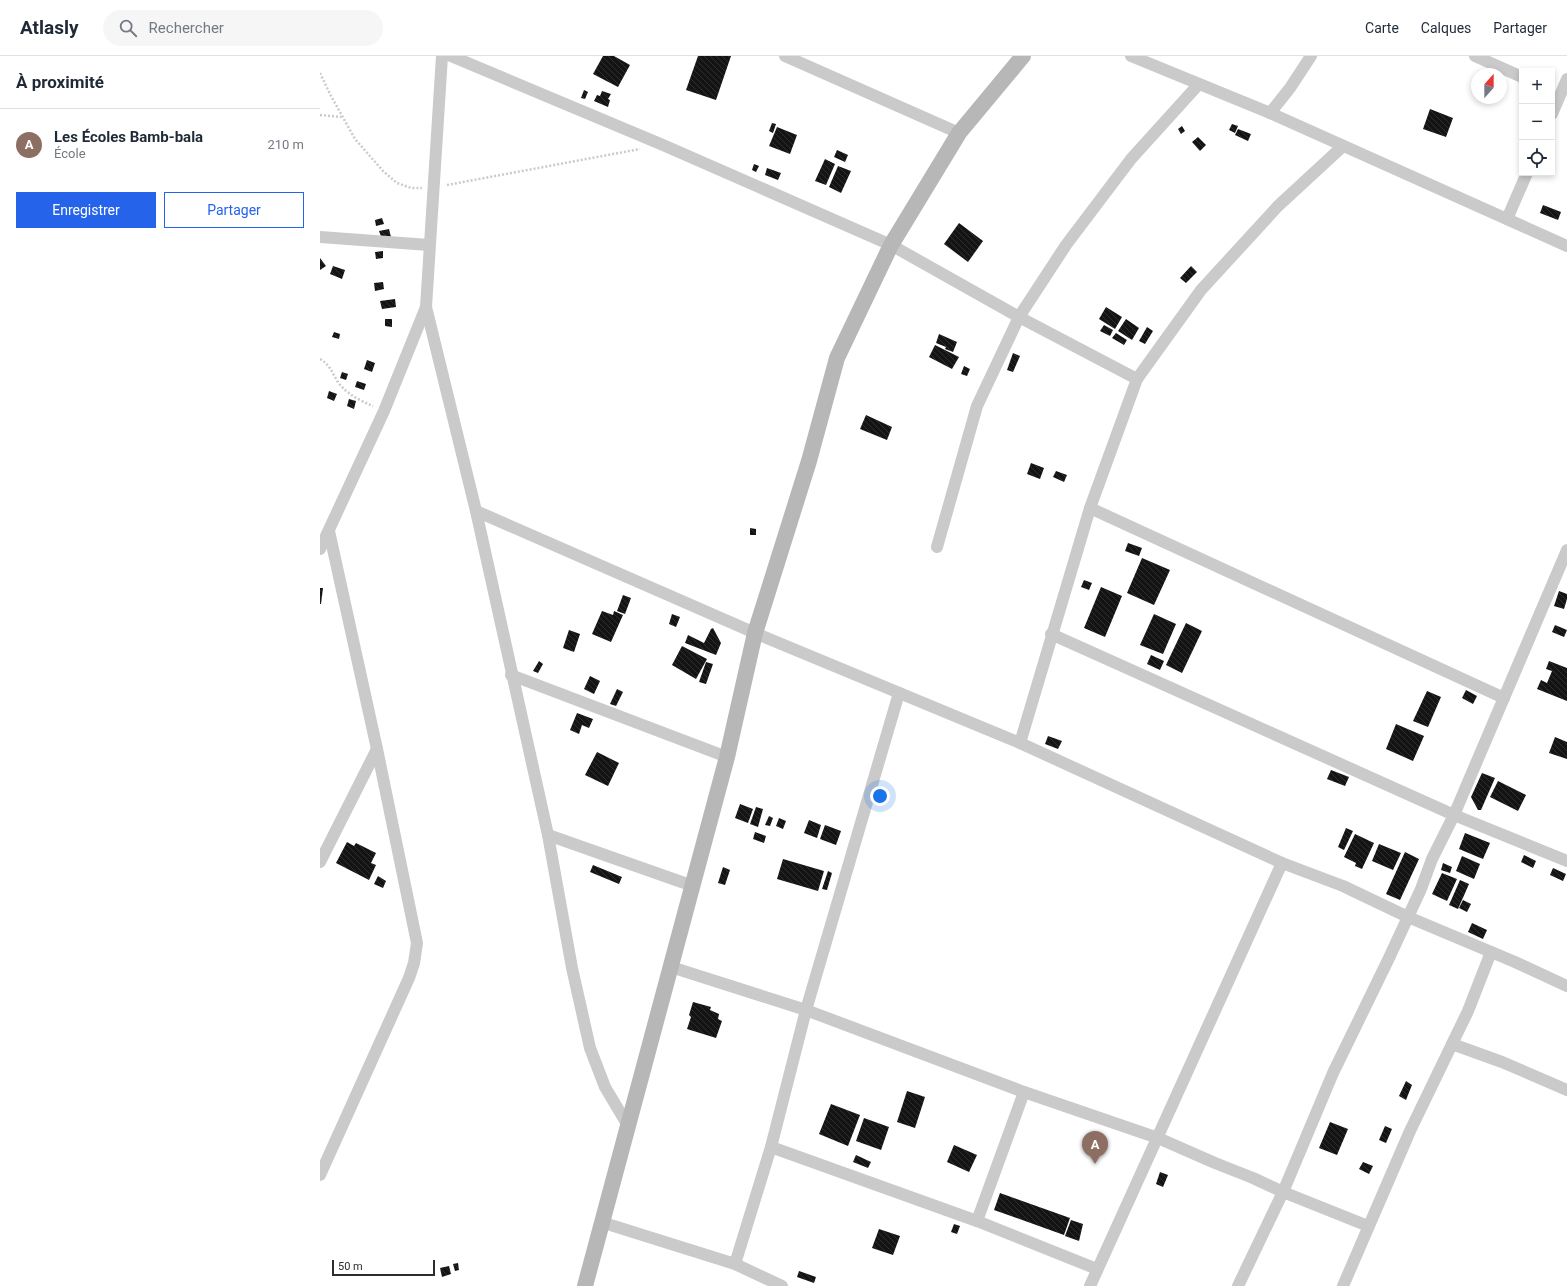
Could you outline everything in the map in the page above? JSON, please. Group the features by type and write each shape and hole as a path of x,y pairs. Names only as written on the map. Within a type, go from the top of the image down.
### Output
{"street":[{"path":"442,56 432,188 426,307 476,511 511,675 548,835 572,968 590,1048 605,1087 627,1124"},
{"path":"451,56 663,145 891,245 1019,317 1137,379"},
{"path":"785,56 959,133"},
{"path":"584,1286 727,758 755,633 809,461 836,358 891,245 959,133 1022,56"},
{"path":"1131,56 1270,113 1567,246"},
{"path":"1270,113 1290,88 1311,56"},
{"path":"1475,56 1519,76"},
{"path":"1555,106 1567,79"},
{"path":"937,547 977,406 1019,317 1066,245 1122,171 1198,84"},
{"path":"1020,743 1051,634 1090,508 1137,379 1201,290 1278,206 1343,146"},
{"path":"1507,219 1526,176"},
{"path":"320,237 429,246"},
{"path":"320,549 384,411 426,307"},
{"path":"1090,508 1504,698"},
{"path":"476,511 755,633 1020,743 1282,863 1342,886 1408,917 1567,986"},
{"path":"320,1175 409,978 418,943 378,749 329,531"},
{"path":"1238,1286 1283,1192 1334,1073 1408,917 1432,859 1454,815 1567,550"},
{"path":"1051,634 1454,815 1566,859"},
{"path":"511,675 727,758"},
{"path":"735,1264 771,1147 806,1010 899,693"},
{"path":"320,862 378,749"},
{"path":"548,835 693,886"},
{"path":"1090,1286 1282,863"},
{"path":"1343,1286 1368,1226 1468,1011 1491,952"},
{"path":"671,967 806,1010 1024,1092 1158,1138 1283,1192 1368,1226"},
{"path":"1452,1044 1502,1062 1567,1090"},
{"path":"977,1222 1024,1092"},
{"path":"771,1147 977,1222 1097,1268"},
{"path":"601,1222 735,1264 782,1286"}],"path":[{"path":"320,73 355,139 382,171 397,183 411,188 432,188 663,145"},
{"path":"320,115 342,117"},
{"path":"320,359 327,363 343,389 355,397 384,411"}],"building":[{"path":"603,56 614,56 630,65 618,87 593,74"},
{"path":"698,56 731,56 716,100 686,90"},
{"path":"584,90 588,92 585,99 581,98"},
{"path":"602,91 611,94 608,99 610,100 608,107 594,101 597,95 600,96"},
{"path":"1430,109 1453,118 1446,137 1423,129"},
{"path":"772,123 776,124 773,133 769,131"},
{"path":"1232,124 1238,126 1235,133 1229,130"},
{"path":"1182,126 1185,131 1181,134 1178,129"},
{"path":"777,127 797,135 790,154 769,146"},
{"path":"1238,129 1251,134 1248,141 1235,135"},
{"path":"1198,137 1206,145 1200,151 1192,142"},
{"path":"837,150 848,155 845,162 834,157"},
{"path":"825,159 835,164 826,185 815,181"},
{"path":"754,164 759,166 756,172 752,170"},
{"path":"838,166 851,171 841,193 829,187"},
{"path":"767,168 781,173 778,180 765,175"},
{"path":"1543,205 1561,212 1558,220 1540,213"},
{"path":"382,218 384,224 376,226 375,220"},
{"path":"959,223 983,241 968,262 944,244"},
{"path":"389,229 391,237 382,239 379,231"},
{"path":"383,251 383,258 376,259 375,252"},
{"path":"320,258 326,266 320,270"},
{"path":"333,266 345,270 342,279 330,274"},
{"path":"1191,266 1197,272 1186,283 1180,278"},
{"path":"383,282 384,289 375,291 374,283"},
{"path":"395,299 396,307 382,309 380,301"},
{"path":"1106,307 1122,317 1115,329 1099,319"},
{"path":"385,319 392,319 392,327 385,326"},
{"path":"1126,319 1139,328 1132,340 1118,331"},
{"path":"1104,325 1113,330 1110,336 1100,331"},
{"path":"1147,327 1153,331 1145,344 1139,341"},
{"path":"334,332 340,334 339,339 332,337"},
{"path":"1116,333 1127,340 1124,345 1112,338"},
{"path":"939,334 957,342 953,352 936,343"},
{"path":"935,345 959,357 952,369 929,357"},
{"path":"1013,353 1020,356 1013,372 1007,370"},
{"path":"367,360 375,363 372,372 364,369"},
{"path":"964,366 970,369 967,376 961,374"},
{"path":"342,372 348,374 346,380 340,378"},
{"path":"357,381 366,384 364,390 355,387"},
{"path":"329,391 337,394 334,401 327,398"},
{"path":"349,399 356,401 354,409 347,406"},
{"path":"866,415 892,427 887,440 860,429"},
{"path":"1031,463 1044,468 1040,479 1027,474"},
{"path":"1056,471 1067,475 1064,482 1053,477"},
{"path":"750,528 756,529 756,535 750,535"},
{"path":"1128,543 1142,548 1139,556 1125,551"},
{"path":"1142,558 1170,570 1154,605 1127,593"},
{"path":"1084,580 1092,583 1089,590 1081,587"},
{"path":"1101,587 1122,596 1105,637 1084,628"},
{"path":"320,588 323,588 321,604 320,604"},
{"path":"1559,591 1567,594 1564,609 1554,606"},
{"path":"623,595 631,598 625,614 617,611"},
{"path":"602,611 613,615 614,611 623,615 611,642 592,634"},
{"path":"672,614 680,617 676,627 669,624"},
{"path":"1154,614 1176,624 1163,654 1140,645"},
{"path":"1186,623 1202,631 1182,673 1166,665"},
{"path":"1555,625 1567,630 1564,637 1552,632"},
{"path":"713,628 721,643 716,655 685,643 688,635 704,643 711,629"},
{"path":"569,630 580,634 574,652 563,648"},
{"path":"682,646 707,659 696,679 672,665"},
{"path":"1151,655 1164,661 1160,670 1147,664"},
{"path":"539,661 543,664 538,673 533,671"},
{"path":"1549,661 1567,668 1567,701 1537,689 1541,680 1547,683 1552,671 1546,669"},
{"path":"706,662 713,664 706,684 699,682"},
{"path":"590,676 600,681 594,694 584,689"},
{"path":"617,689 623,692 616,706 610,704"},
{"path":"1466,690 1477,696 1473,704 1462,698"},
{"path":"1427,691 1441,697 1428,727 1413,721"},
{"path":"577,713 593,719 589,728 582,725 579,734 570,730"},
{"path":"1396,724 1424,736 1413,761 1386,749"},
{"path":"1048,736 1062,741 1058,749 1045,744"},
{"path":"1555,737 1567,742 1567,759 1549,753"},
{"path":"597,752 619,763 608,786 585,775"},
{"path":"1331,770 1349,777 1345,786 1327,779"},
{"path":"1482,773 1495,778 1481,810 1478,810 1471,797"},
{"path":"1498,781 1526,795 1518,811 1490,797"},
{"path":"740,804 753,809 748,823 735,818"},
{"path":"756,807 763,809 758,827 750,824"},
{"path":"769,816 773,818 770,826 765,825"},
{"path":"779,818 786,821 783,829 776,826"},
{"path":"809,820 821,825 817,838 804,833"},
{"path":"825,825 841,831 836,845 820,839"},
{"path":"1346,828 1353,831 1344,850 1338,847"},
{"path":"755,832 766,836 764,843 753,839"},
{"path":"1465,833 1490,843 1483,859 1459,849"},
{"path":"1355,834 1374,843 1362,869 1355,866 1356,863 1344,857"},
{"path":"347,842 354,846 356,843 376,853 371,863 376,865 369,880 336,863"},
{"path":"1379,844 1401,853 1393,870 1372,861"},
{"path":"1405,852 1419,859 1400,900 1386,894"},
{"path":"1524,855 1536,861 1533,868 1521,862"},
{"path":"1462,856 1480,864 1474,879 1456,871"},
{"path":"783,859 824,871 818,891 777,879"},
{"path":"1443,863 1452,867 1450,873 1441,870"},
{"path":"593,865 622,877 619,884 590,872"},
{"path":"723,867 730,870 725,885 718,883"},
{"path":"1553,868 1566,874 1563,881 1550,875"},
{"path":"828,871 832,873 827,890 822,889"},
{"path":"1442,873 1457,879 1447,901 1432,894"},
{"path":"378,876 386,881 383,888 374,884"},
{"path":"1460,880 1469,884 1458,909 1449,905"},
{"path":"1463,900 1471,904 1467,912 1459,908"},
{"path":"1472,923 1487,930 1483,939 1468,932"},
{"path":"693,1002 711,1007 710,1010 719,1014 718,1019 722,1021 716,1038 687,1029 691,1017 689,1015"},
{"path":"1406,1081 1412,1085 1406,1100 1399,1096"},
{"path":"907,1091 925,1097 915,1128 897,1122"},
{"path":"831,1104 860,1115 848,1146 819,1134"},
{"path":"864,1118 889,1127 881,1150 856,1141"},
{"path":"1330,1122 1348,1129 1337,1155 1319,1148"},
{"path":"1385,1126 1392,1129 1386,1143 1379,1140"},
{"path":"954,1145 977,1155 969,1172 947,1162"},
{"path":"856,1155 871,1162 868,1168 853,1162"},
{"path":"1363,1162 1373,1166 1369,1174 1359,1169"},
{"path":"1160,1172 1168,1175 1163,1187 1156,1184"},
{"path":"1000,1193 1070,1218 1064,1235 994,1210"},
{"path":"1071,1220 1083,1224 1079,1241 1065,1236"},
{"path":"954,1224 960,1226 957,1234 951,1232"},
{"path":"879,1229 900,1236 893,1255 872,1248"},
{"path":"458,1263 459,1270 455,1271 453,1264"},
{"path":"449,1266 451,1274 442,1277 440,1268"},
{"path":"799,1271 816,1277 814,1283 797,1277"}],"place":[{"name":"Les Écoles Bamb-bala","path":"1095,1164"}]}
